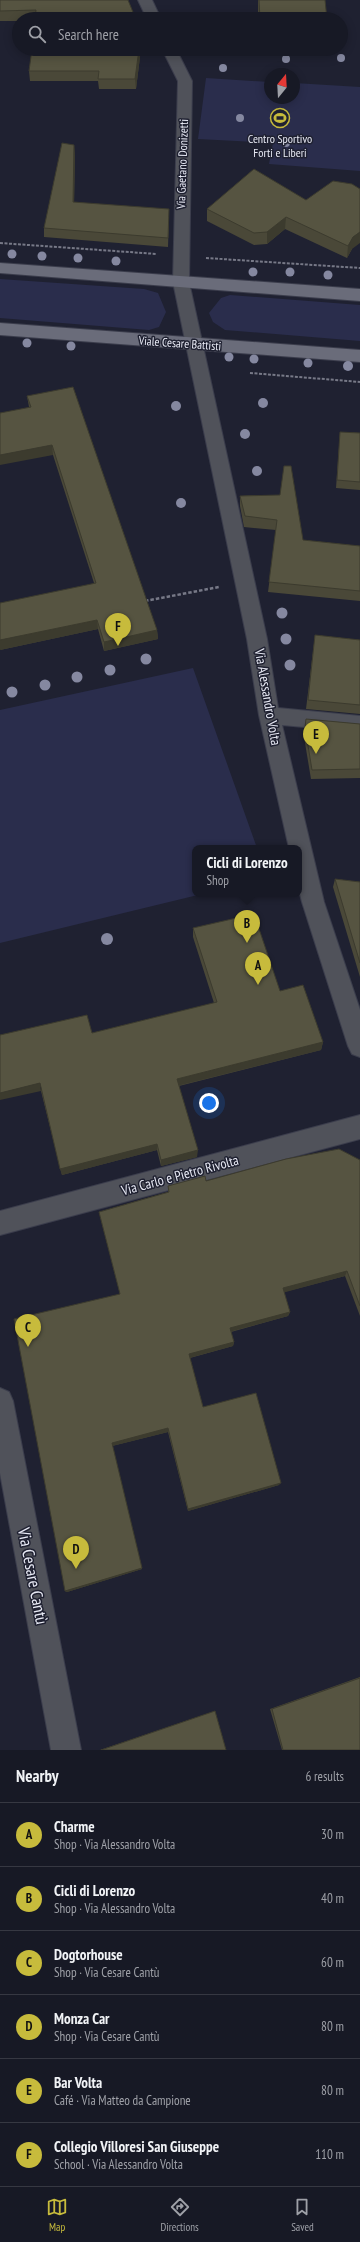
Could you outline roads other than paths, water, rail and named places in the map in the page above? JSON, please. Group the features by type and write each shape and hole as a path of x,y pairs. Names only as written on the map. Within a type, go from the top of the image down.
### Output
{"main road":[{"path":"0,268 360,295"},
{"name":"Viale Cesare Battisti","path":"0,329 360,356"}],"street":[{"path":"145,0 151,12"},
{"name":"Via Gaetano Donizetti","path":"172,56 184,81 181,282 194,344"},
{"name":"Via Alessandro Volta","path":"194,344 201,369 257,638 269,715 300,845"},
{"path":"269,715 360,724"},
{"name":"Via Alessandro Volta","path":"302,855 313,902 360,1046"},
{"name":"Via Carlo e Pietro Rivolta","path":"0,1223 360,1127"},
{"name":"Via Cesare Cantù","path":"0,1401 66,1750"}],"place":[{"name":"Centro Sportivo Forti e Liberi","path":"280,118"},
{"name":"Collegio Villoresi San Giuseppe","path":"118,646"},
{"name":"Bar Volta","path":"316,754"},
{"name":"Cicli di Lorenzo","path":"247,943"},
{"name":"Charme","path":"258,985"},
{"name":"Dogtorhouse","path":"28,1347"},
{"name":"Monza Car","path":"76,1569"}]}
